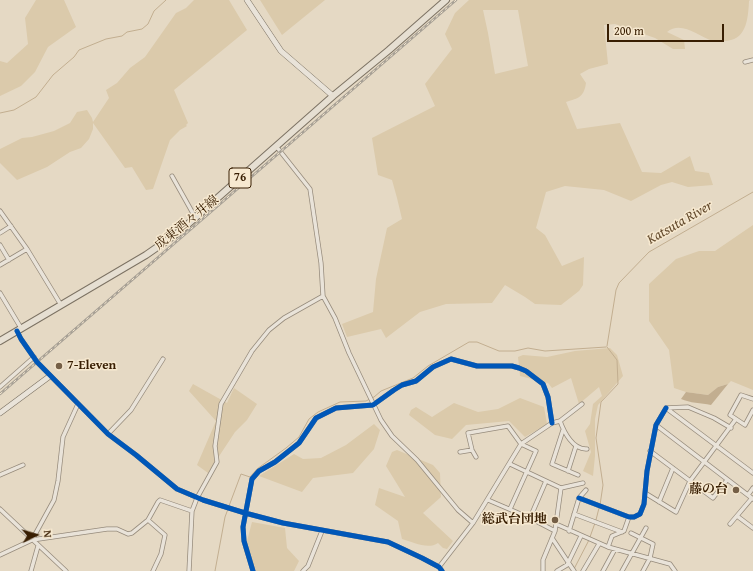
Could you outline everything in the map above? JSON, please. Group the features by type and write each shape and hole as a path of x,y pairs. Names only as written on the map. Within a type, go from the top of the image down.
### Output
{"main road":[{"name":"成東酒々井線","path":"0,341 146,256 179,232 333,96 389,50 446,0"}],"street":[{"path":"247,0 281,51 333,96"},
{"path":"745,62 753,60"},
{"path":"276,146 310,189 321,263 323,296 336,318 349,353 373,405 392,436 417,460 458,510 473,524"},
{"path":"172,176 195,217"},
{"path":"0,211 27,249 61,305"},
{"path":"0,233 11,226"},
{"path":"0,245 9,260"},
{"path":"0,265 27,249"},
{"path":"0,293 19,330 21,339 50,376 108,434 177,489 197,498 245,514 322,531 388,542 439,567 442,571"},
{"path":"188,571 192,511 197,498 217,462 215,446 221,404 252,351 269,330 284,318 323,296"},
{"path":"0,387 34,357"},
{"path":"108,434 131,410 163,359"},
{"path":"253,571 244,541 243,527 252,479 259,471 275,462 299,443 316,418 336,408 373,405 402,385 416,381 433,367 451,359 477,366 512,366 526,372 543,384 548,397 552,423"},
{"path":"0,414 50,376"},
{"path":"753,399 741,395 730,415 745,425 753,410"},
{"path":"32,540 54,500 58,481 63,437 78,404"},
{"path":"439,567 473,524 521,444 552,423 560,421 582,404"},
{"path":"666,408 688,407 714,418 731,428"},
{"path":"579,498 629,517 634,517 640,514 644,504 647,470 656,425 666,408"},
{"path":"666,408 753,473"},
{"path":"645,493 676,512 690,480 731,428 736,419"},
{"path":"560,421 563,430 576,446 584,450 587,449"},
{"path":"656,425 752,499 730,524"},
{"path":"476,457 472,450 468,433 508,426 521,444 536,451 510,509"},
{"path":"563,430 552,464 578,475"},
{"path":"568,471 576,446"},
{"path":"460,452 472,450"},
{"path":"650,451 713,498 727,480"},
{"path":"510,464 561,488 583,483"},
{"path":"0,475 23,465"},
{"path":"659,502 673,468"},
{"path":"530,518 546,481"},
{"path":"543,571 543,560 555,531 561,488"},
{"path":"748,495 753,488"},
{"path":"569,531 579,498 586,490"},
{"path":"0,555 32,540 107,529 116,529 128,534 132,533 148,520 160,500 192,511"},
{"path":"488,500 530,518 555,531"},
{"path":"0,509 66,571"},
{"path":"574,514 622,532"},
{"path":"737,516 753,528"},
{"path":"608,547 612,536 624,531 629,517"},
{"path":"148,520 165,534 161,554 153,571"},
{"path":"556,524 599,544 670,564 675,571"},
{"path":"622,571 646,528"},
{"path":"303,571 308,566 322,531"},
{"path":"630,534 653,544 650,558 643,571"},
{"path":"557,571 567,565 580,536"},
{"path":"552,538 574,571"},
{"path":"584,571 599,544"},
{"path":"31,571 38,546"},
{"path":"603,571 615,549"}],"shaded area":[{"path":"36,0 64,0 76,27 48,47 35,72 21,86 0,96 0,61 7,63 28,44 25,18"},
{"path":"194,0 229,0 247,30 174,90 188,123 186,125 187,126 180,130 170,140 153,189 146,190 132,167 125,168 93,123 93,129 89,139 81,148 70,152 47,167 17,180 0,163 0,149 22,138 54,131 70,123 77,112 87,110 93,122 109,98 106,90 117,83 130,68 145,57 176,13 186,8"},
{"path":"260,0 325,0 282,35"},
{"path":"469,0 750,0 748,16 744,29 736,38 730,40 713,41 684,28 672,29 667,32 684,40 685,49 673,49 655,38 615,24 604,25 608,64 589,69 580,74 586,83 584,91 578,98 566,102 577,129 620,123 642,172 661,173 690,156 695,171 709,173 713,185 688,187 672,182 661,185 631,201 604,190 565,186 546,192 536,228 545,235 562,266 584,257 583,285 579,291 561,305 535,304 505,285 492,303 446,304 420,312 386,338 381,329 347,337 342,324 373,312 376,279 387,228 402,219 392,180 378,175 372,138 435,106 425,84 452,49 445,34 455,13","holes":["483,10 518,10 528,66 495,74"]},
{"path":"753,225 753,390 731,381 728,384 718,387 708,395 686,392 674,388 669,350 649,321 649,284 676,259 699,251 715,251"},
{"path":"610,348 617,355 623,376 598,405 595,419 595,456 593,476 583,471 591,452 585,431 590,424 593,404 602,396 599,387 579,404 571,378 552,388 548,383 520,376 518,357 523,355 547,357 575,351"},
{"path":"193,384 227,403 234,388 257,404 247,420 235,432 208,473 197,465 216,421 189,391"},
{"path":"728,384 711,405 681,399 686,392 708,395 718,387"},
{"path":"520,398 544,407 547,424 525,437 509,421 466,425 452,439 435,435 409,415 411,410 416,407 432,417 454,403 478,412 498,409"},
{"path":"374,424 380,430 374,449 353,473 313,478 302,492 259,476 294,454 303,459 321,458 346,445"},
{"path":"397,450 433,465 440,473 441,497 423,513 453,541 447,549 443,548 438,543 425,546 402,539 398,521 375,505 379,488 405,497 386,466 392,452"},
{"path":"252,522 285,528 287,548 299,561 294,571 256,571 246,545"}],"waterway":[{"path":"0,113 14,110 36,97 53,75 74,57 79,50 106,39 122,36 127,32 142,29 148,24 154,11 166,0"},
{"name":"Katsuta River","path":"607,346 616,290 619,283 649,252 753,192"},
{"path":"229,506 241,474 250,477 257,469 299,437 309,419 318,412 340,402 366,401 381,391 413,378 428,366 469,342 477,342 499,351 515,351 528,348 545,351 606,347"},
{"path":"600,505 603,485 596,438 601,402 618,384 617,360 607,347"},
{"path":"596,520 599,508"},
{"path":"215,571 225,517 228,509"},
{"path":"590,537 595,523"},
{"path":"574,569 589,540"}],"railway":[{"path":"0,394 456,0"}],"cycle path":[{"path":"17,331 37,362 108,434 177,489 203,500 283,523 388,542 439,567 442,571"},
{"path":"253,571 244,541 243,527 252,479 259,471 275,462 299,443 316,418 336,408 373,405 402,385 416,381 433,367 451,359 477,366 512,366 526,371 543,384 548,397 552,423"},
{"path":"579,498 629,517 634,517 640,514 644,504 647,471 656,425 666,408"}],"place":[{"name":"7-Eleven","path":"59,366"},
{"name":"藤の台","path":"736,490"},
{"name":"総武台団地","path":"555,520"}]}
